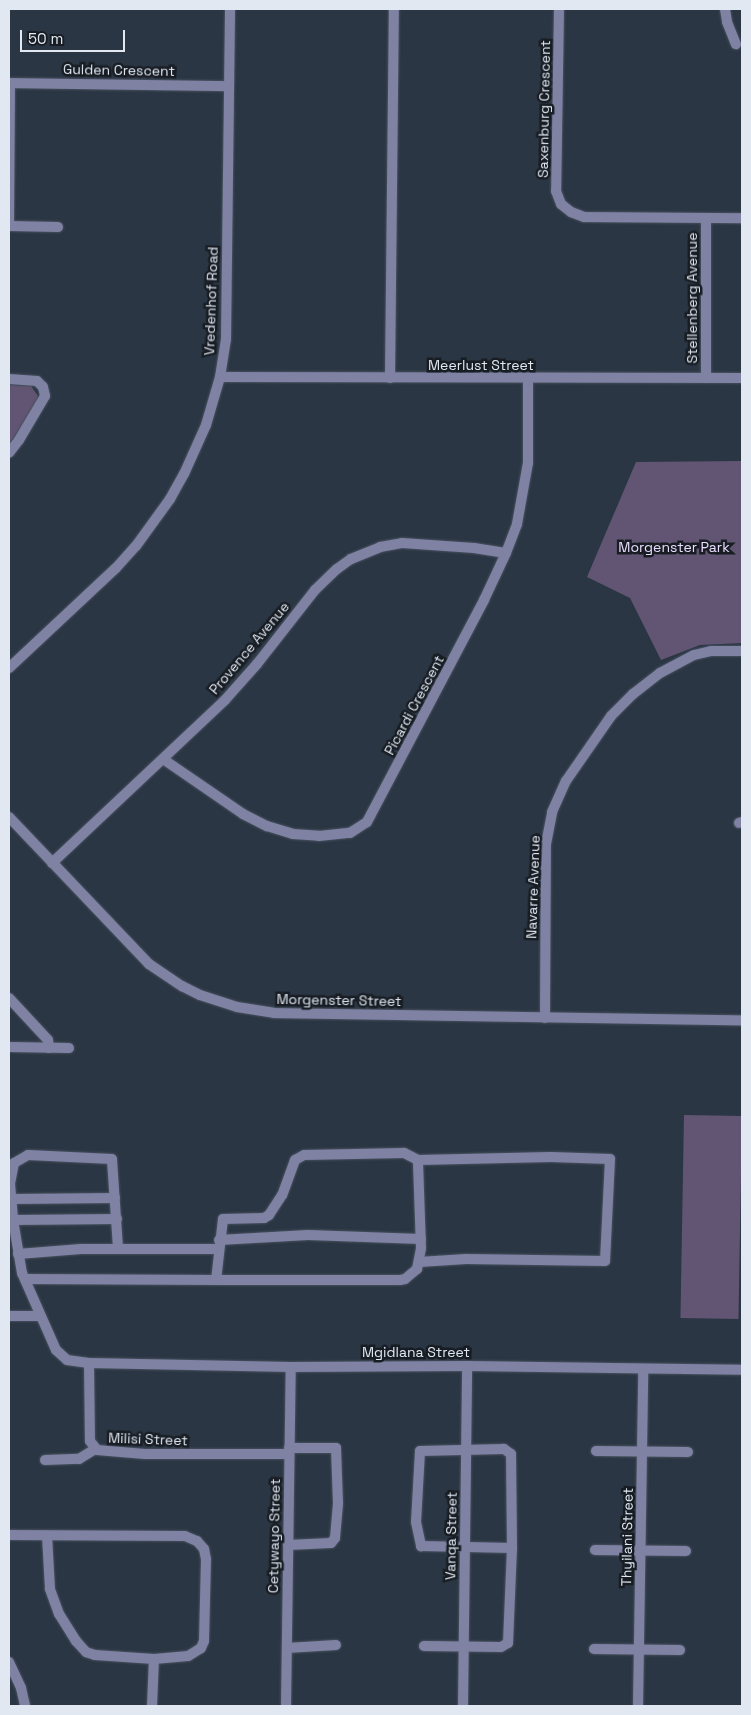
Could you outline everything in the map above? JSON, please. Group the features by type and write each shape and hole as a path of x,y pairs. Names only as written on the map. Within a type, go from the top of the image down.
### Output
{"street":[{"name":"Vredenhof Road","path":"9,668 116,568 154,524 197,448 220,377 226,339 230,9"},
{"path":"390,378 394,9"},
{"name":"Saxenburg Crescent","path":"559,9 556,191 561,204 571,212 584,217 742,218"},
{"path":"725,9 727,22 736,44"},
{"name":"Gulden Crescent","path":"9,83 229,86"},
{"path":"9,83 9,226 58,227"},
{"name":"Stellenberg Avenue","path":"706,218 706,378"},
{"name":"Meerlust Street","path":"220,377 742,378"},
{"name":"Picardi Crescent","path":"163,759 244,814 267,826 293,834 320,836 340,835 359,829 375,811 506,553 517,524 528,464 528,379"},
{"path":"9,380 37,381 43,387 45,396 9,453"},
{"name":"Provence Avenue","path":"52,863 163,759 244,678 315,590 336,569 351,559 380,547 402,543 506,553"},
{"name":"Navarre Avenue","path":"545,1018 546,844 552,812 566,781 611,716 660,673 694,655 711,651 742,651"},
{"name":"Morgenster Street","path":"9,817 149,964 182,986 219,1002 274,1013 742,1020"},
{"path":"9,998 48,1040 49,1048"},
{"path":"9,1047 69,1048"},
{"path":"216,1280 223,1219 264,1218 269,1215 282,1195 295,1160 304,1154 404,1154 418,1160 552,1157 610,1159 605,1261 466,1259 419,1262"},
{"path":"9,1316 40,1316 25,1279 18,1254 10,1184 14,1163 28,1155 111,1158 113,1161 118,1248"},
{"path":"25,1279 400,1280 412,1274 419,1262 421,1239 418,1160"},
{"path":"11,1199 115,1198"},
{"path":"13,1220 117,1219"},
{"path":"18,1254 38,1254 54,1250 219,1244 308,1235 421,1239"},
{"name":"Mgidlana Street","path":"40,1316 60,1357 74,1363 291,1367 467,1366 742,1370"},
{"name":"Milisi Street","path":"90,1363 90,1441 95,1449 145,1454 289,1451 336,1448 338,1503 335,1538 332,1543 288,1545"},
{"name":"Vanqa Street","path":"463,1706 467,1366"},
{"name":"Cetywayo Street","path":"286,1706 291,1367"},
{"name":"Thyilani Street","path":"638,1706 643,1369"},
{"path":"45,1460 79,1459 95,1449"},
{"path":"424,1646 501,1647 508,1643 512,1548 510,1454 504,1449 420,1450 416,1522 421,1546 512,1548"},
{"path":"596,1450 688,1452"},
{"path":"9,1536 47,1536 184,1536 201,1544 206,1559 204,1641 196,1653 188,1656 154,1659 95,1655 80,1647 59,1614 50,1589 47,1536"},
{"path":"595,1550 686,1551"},
{"path":"287,1648 336,1645"},
{"path":"594,1649 680,1650"},
{"path":"152,1706 154,1659"},
{"path":"9,1662 22,1688 25,1706"}],"green space":[{"path":"9,385 31,386 38,396 36,403 9,445"},
{"name":"Morgenster Park","path":"741,388 742,643 700,645 661,660 630,598 587,577 636,462 741,461"},
{"path":"684,1115 742,1116 738,1319 680,1318"}]}
